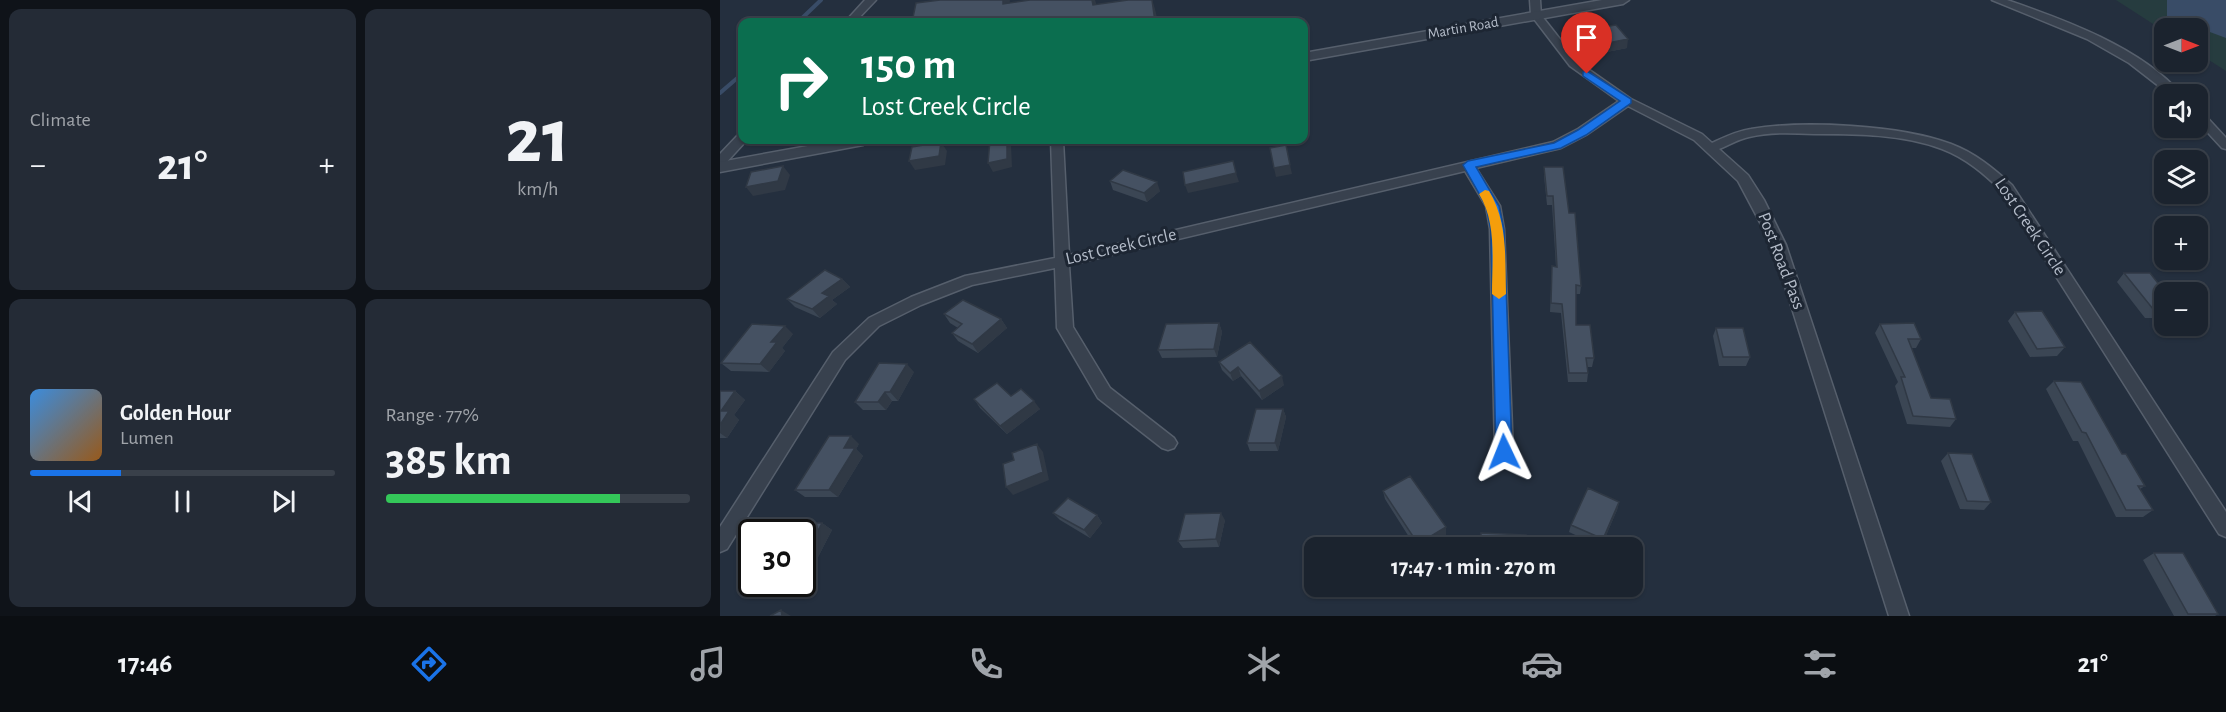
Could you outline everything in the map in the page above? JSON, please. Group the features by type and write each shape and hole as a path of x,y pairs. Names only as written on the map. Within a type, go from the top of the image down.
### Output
{"street":[{"path":"854,18 872,0"},
{"name":"Martin Road","path":"1308,56 1535,8 1623,0"},
{"path":"1996,0 2055,20 2101,40 2145,68 2163,84"},
{"name":"Post Road Pass","path":"1535,8 1574,64 1627,101 1698,137 1743,178 1757,200 1779,245 1899,616"},
{"name":"Lost Creek Circle","path":"720,543 839,356 874,322 916,300 970,280 1063,261 1557,145 1582,132 1627,101"},
{"path":"2208,126 2226,145"},
{"name":"Lost Creek Circle","path":"1712,148 1753,132 1873,131 1919,137 1953,150 1991,170 2007,188 2226,528"},
{"path":"720,162 738,142"},
{"path":"720,167 842,144"},
{"path":"1057,144 1065,328 1104,393 1168,443"},
{"path":"1468,165 1492,206 1497,230 1504,452"}],"green space":[{"path":"2116,0 2226,0 2226,71 2208,59 2208,18 2154,18 2154,25"}],"water":[{"path":"2167,0 2226,0 2226,38 2208,31 2208,18 2167,16"}],"building":[{"path":"940,0 1003,0 1003,4 1030,0 1092,0 1093,5 1128,0 1152,0 1154,18 913,18 916,3"},
{"path":"1616,25 1628,39 1608,43 1596,28"},
{"path":"941,144 939,156 909,161 912,147"},
{"path":"990,144 1007,144 1007,159 988,163"},
{"path":"1286,145 1290,165 1274,168 1270,148"},
{"path":"1233,161 1236,173 1185,185 1183,172"},
{"path":"783,166 778,181 746,187 751,172"},
{"path":"1544,167 1563,167 1569,213 1575,213 1581,286 1576,285 1576,325 1590,325 1594,358 1586,358 1588,373 1569,373 1562,304 1551,303 1552,266 1557,267 1553,196 1547,196"},
{"path":"1123,170 1157,182 1144,193 1110,181"},
{"path":"825,270 842,279 822,293 829,296 812,309 787,299"},
{"path":"2124,273 2150,273 2157,282 2154,282 2153,309"},
{"path":"963,300 1001,319 972,344 952,333 962,324 944,314"},
{"path":"2042,311 2065,347 2037,349 2015,312"},
{"path":"1219,323 1214,349 1158,350 1166,324"},
{"path":"1914,323 1921,339 1908,339 1931,398 1950,399 1956,419 1913,416 1901,377 1905,377 1880,324"},
{"path":"752,324 785,326 771,342 777,342 760,364 721,363"},
{"path":"1716,328 1743,328 1750,357 1723,357"},
{"path":"1250,342 1282,376 1259,391 1238,367 1230,373 1219,362"},
{"path":"879,363 907,364 890,392 885,392 878,402 855,402"},
{"path":"2054,381 2081,382 2122,454 2126,454 2145,486 2138,486 2153,510 2126,510 2086,433 2082,432"},
{"path":"997,383 1011,396 1021,389 1034,401 1000,426 974,399"},
{"path":"720,391 735,391 721,411 729,411 720,425"},
{"path":"1256,409 1283,409 1275,443 1247,443"},
{"path":"829,436 851,436 844,448 855,448 829,490 795,490"},
{"path":"1037,444 1043,472 1006,487 1003,464 1014,460 1012,453"},
{"path":"1948,453 1972,454 1991,502 1967,501"},
{"path":"1410,476 1446,527 1430,537 1413,537 1383,491"},
{"path":"1588,488 1619,502 1604,537 1598,537 1571,525"},
{"path":"1068,498 1097,515 1084,530 1053,513"},
{"path":"1221,513 1216,539 1178,541 1185,514"},
{"path":"816,523 822,523 816,534"},
{"path":"1481,533 1526,535 1526,537 1481,537"},
{"path":"2154,553 2183,553 2218,614 2188,614"},
{"path":"781,610 782,616 770,616"}],"waterway":[{"path":"802,18 821,0"},
{"path":"720,93 738,77"}],"slow traffic":[{"path":"1485,194 1492,206 1497,230 1499,294"}],"route":[{"path":"1504,452 1497,230 1492,206 1468,165 1557,145 1582,132 1627,101 1587,74"}]}
